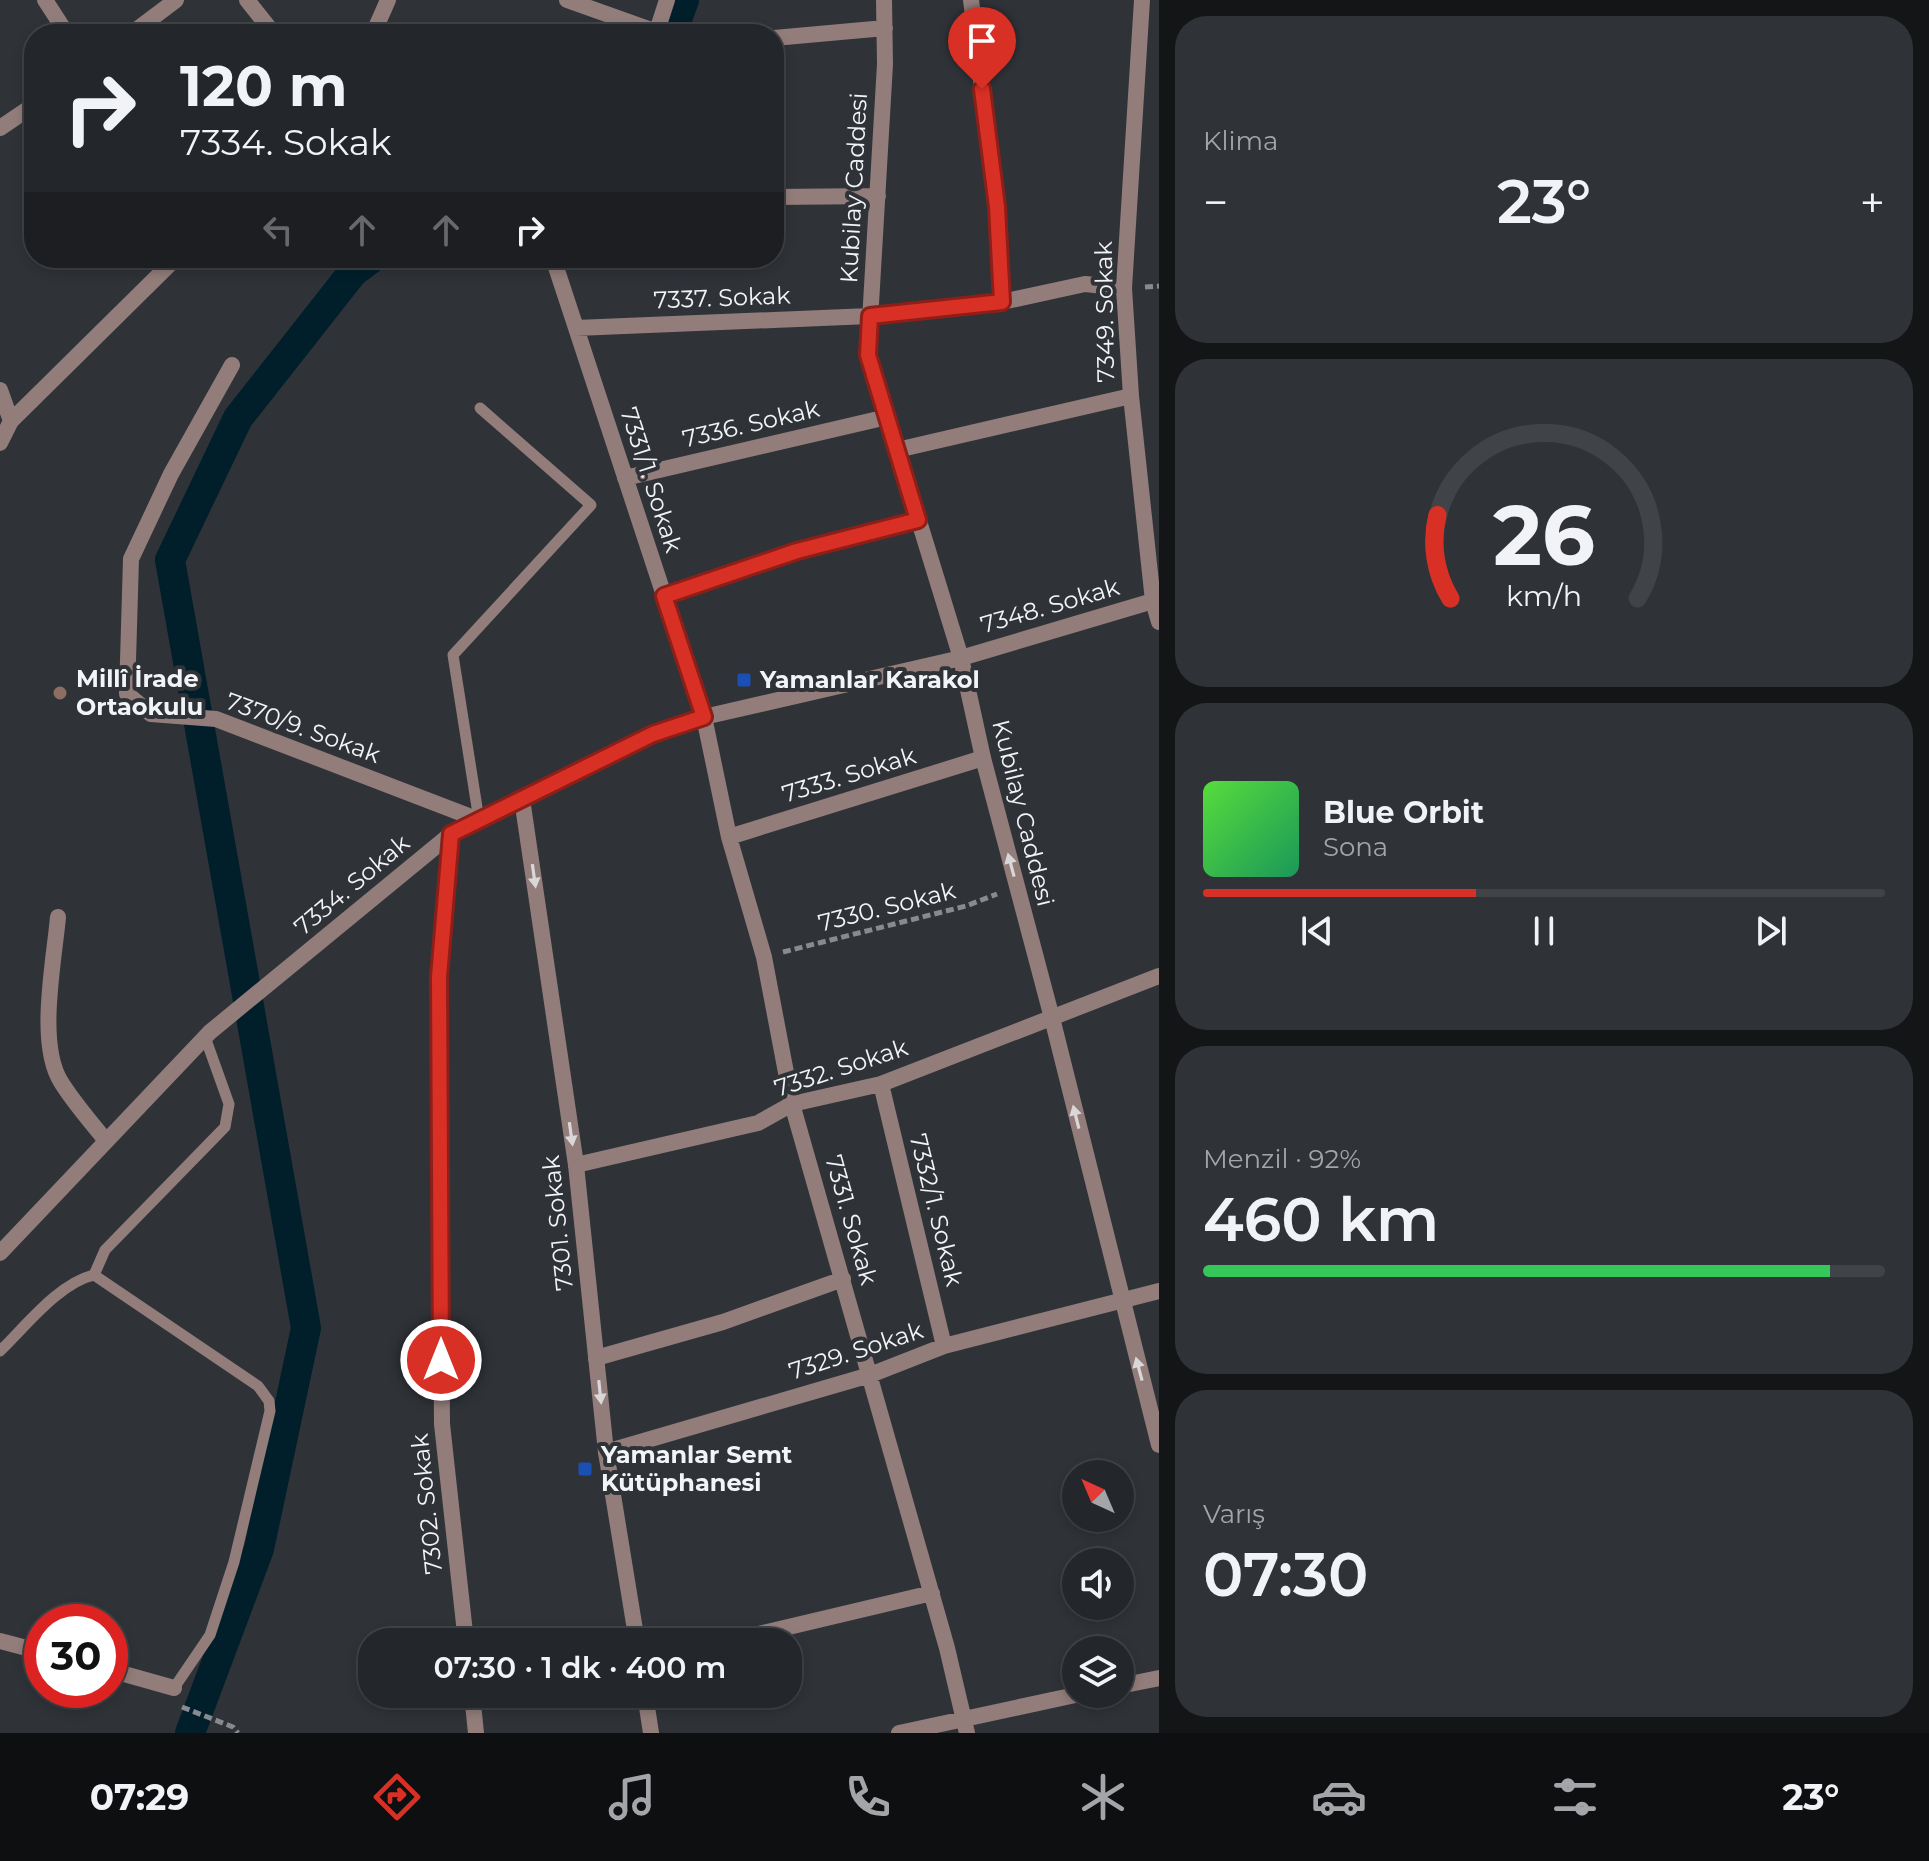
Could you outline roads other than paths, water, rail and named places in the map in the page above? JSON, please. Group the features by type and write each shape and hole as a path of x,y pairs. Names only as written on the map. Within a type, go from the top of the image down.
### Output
{"street":[{"path":"45,0 61,24"},
{"path":"144,24 176,0"},
{"path":"247,0 266,24"},
{"path":"377,24 388,0"},
{"path":"567,0 632,24"},
{"path":"660,24 667,0"},
{"name":"Kubilay Caddesi","path":"884,0 878,196 868,355 961,658 983,758 1159,1445"},
{"path":"971,0 997,207 1002,302"},
{"name":"7349. Sokak","path":"1142,0 1124,288 1131,396 1153,601 1159,622"},
{"path":"784,37 885,28"},
{"path":"0,128 24,112"},
{"path":"784,197 878,196"},
{"path":"0,443 11,421 166,268"},
{"name":"7331/1. Sokak","path":"556,268 704,717"},
{"name":"7337. Sokak","path":"576,328 870,316 1002,302 1085,284 1124,288"},
{"name":"7370/9. Sokak","path":"232,365 171,474 131,559 127,694 151,714 216,719 479,820"},
{"path":"0,390 11,421"},
{"path":"897,450 1131,396"},
{"name":"7336. Sokak","path":"625,478 887,417"},
{"path":"664,596 797,551 918,520"},
{"name":"7348. Sokak","path":"961,658 1153,601"},
{"name":"7334. Sokak","path":"0,1253 208,1034 451,834 653,734 704,717 961,658"},
{"name":"7331. Sokak","path":"704,717 729,837 764,957 792,1104 932,1593 965,1725"},
{"name":"7333. Sokak","path":"729,837 983,758"},
{"name":"7301. Sokak","path":"522,799 576,1165 606,1452 635,1628"},
{"name":"7302. Sokak","path":"451,834 439,977 442,1424 464,1628"},
{"path":"58,917 48,1032 51,1060 60,1081 106,1141"},
{"name":"7332. Sokak","path":"576,1165 758,1123 792,1104 881,1084 1159,976"},
{"name":"7332/1. Sokak","path":"881,1084 944,1346"},
{"path":"596,1358 723,1322 843,1279"},
{"name":"7329. Sokak","path":"606,1452 870,1375 944,1346 1159,1291"},
{"path":"784,1628 932,1593"},
{"path":"0,1641 24,1647"},
{"path":"128,1675 174,1688"},
{"path":"1134,1683 1159,1678"},
{"path":"899,1733 965,1725 1062,1699"},
{"path":"473,1708 476,1733"},
{"path":"647,1708 651,1733"}],"lane":[{"path":"479,820 453,655 591,505 480,408"},
{"path":"94,1275 105,1250 225,1127 229,1104 208,1034"},
{"path":"0,1351 67,1286 94,1275 234,1368 258,1386 269,1401 270,1411 225,1591 210,1635 174,1688"}],"waterway":[{"path":"674,24 684,0"},
{"path":"190,1733 259,1549 306,1328 170,560 238,418 358,268"}],"place":[{"name":"Yamanlar Karakol","path":"744,680"},
{"name":"Millî İrade Ortaokulu","path":"60,693"},
{"name":"Yamanlar Semt Kütüphanesi","path":"585,1469"}]}
